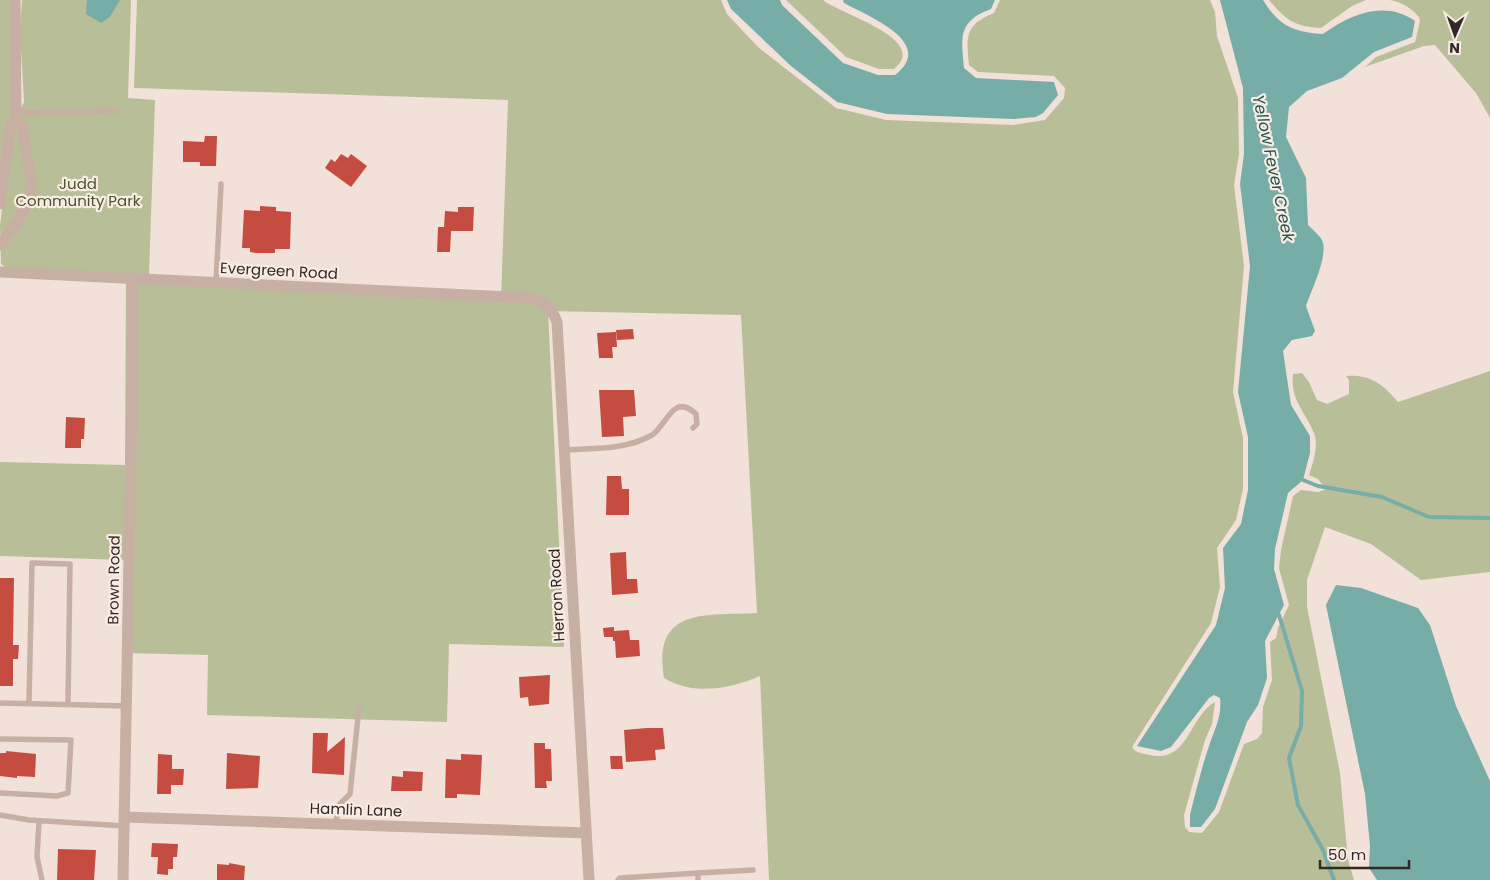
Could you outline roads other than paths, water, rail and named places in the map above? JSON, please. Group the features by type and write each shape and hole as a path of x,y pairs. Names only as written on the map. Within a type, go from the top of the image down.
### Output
{"street":[{"path":"0,204 12,125 16,116 15,0"},
{"path":"0,245 26,208 32,184 22,126 16,116"},
{"name":"Evergreen Road","path":"0,272 132,280 531,298 543,301 552,310"},
{"name":"Brown Road","path":"123,880 132,280"},
{"name":"Herron Road","path":"552,310 557,322 589,880"},
{"name":"Hamlin Lane","path":"125,822 336,824 586,833"}],"lane":[{"path":"16,116 116,111"},
{"path":"216,283 221,184"},
{"path":"564,450 633,444 655,433 672,411 680,406 686,407 696,414 697,424 693,428"},
{"path":"29,704 32,563 70,564 68,704"},
{"path":"0,703 127,706"},
{"path":"336,824 338,806 350,794 359,708"},
{"path":"0,739 71,740 68,793 57,796 0,793"},
{"path":"0,815 39,820 125,822"},
{"path":"39,820 37,857 42,880"},
{"path":"618,880 620,878 698,877 753,870"}],"water":[{"path":"87,0 120,0 110,17 101,23 86,14"},
{"path":"727,0 780,0 782,5 843,63 878,75 895,75 906,63 908,52 904,42 882,23 844,3 843,0 995,0 991,9 972,19 964,31 962,47 964,68 976,78 1054,82 1058,95 1043,113 1036,117 1014,119 887,114 837,102 791,66 731,9"},
{"path":"1220,0 1263,0 1281,22 1303,32 1312,33 1323,34 1345,21 1368,12 1392,11 1415,21 1412,37 1374,52 1342,78 1307,91 1289,107 1286,137 1306,178 1308,225 1321,238 1324,247 1321,264 1306,306 1315,331 1312,336 1292,340 1283,351 1291,405 1310,436 1310,453 1303,480 1288,493 1275,549 1274,569 1284,605 1265,641 1267,678 1258,705 1247,722 1215,809 1201,827 1190,827 1190,815 1204,761 1219,715 1220,698 1214,695 1209,698 1171,747 1161,751 1137,746 1216,625 1225,588 1223,548 1241,524 1248,490 1248,437 1238,392 1250,266 1240,184 1244,154 1243,88"},
{"path":"1336,585 1361,588 1418,608 1430,625 1456,706 1490,781 1490,880 1377,880 1369,868 1370,846 1365,794 1326,605"}],"waterway":[{"path":"1303,480 1318,486 1382,497 1429,517 1490,518"},
{"name":"Yellow Fever Creek","path":"1279,615 1302,691 1301,726 1289,758 1298,805 1323,850 1334,880"}],"park label":[{"name":"Judd Community Park","path":"78,192"}]}
